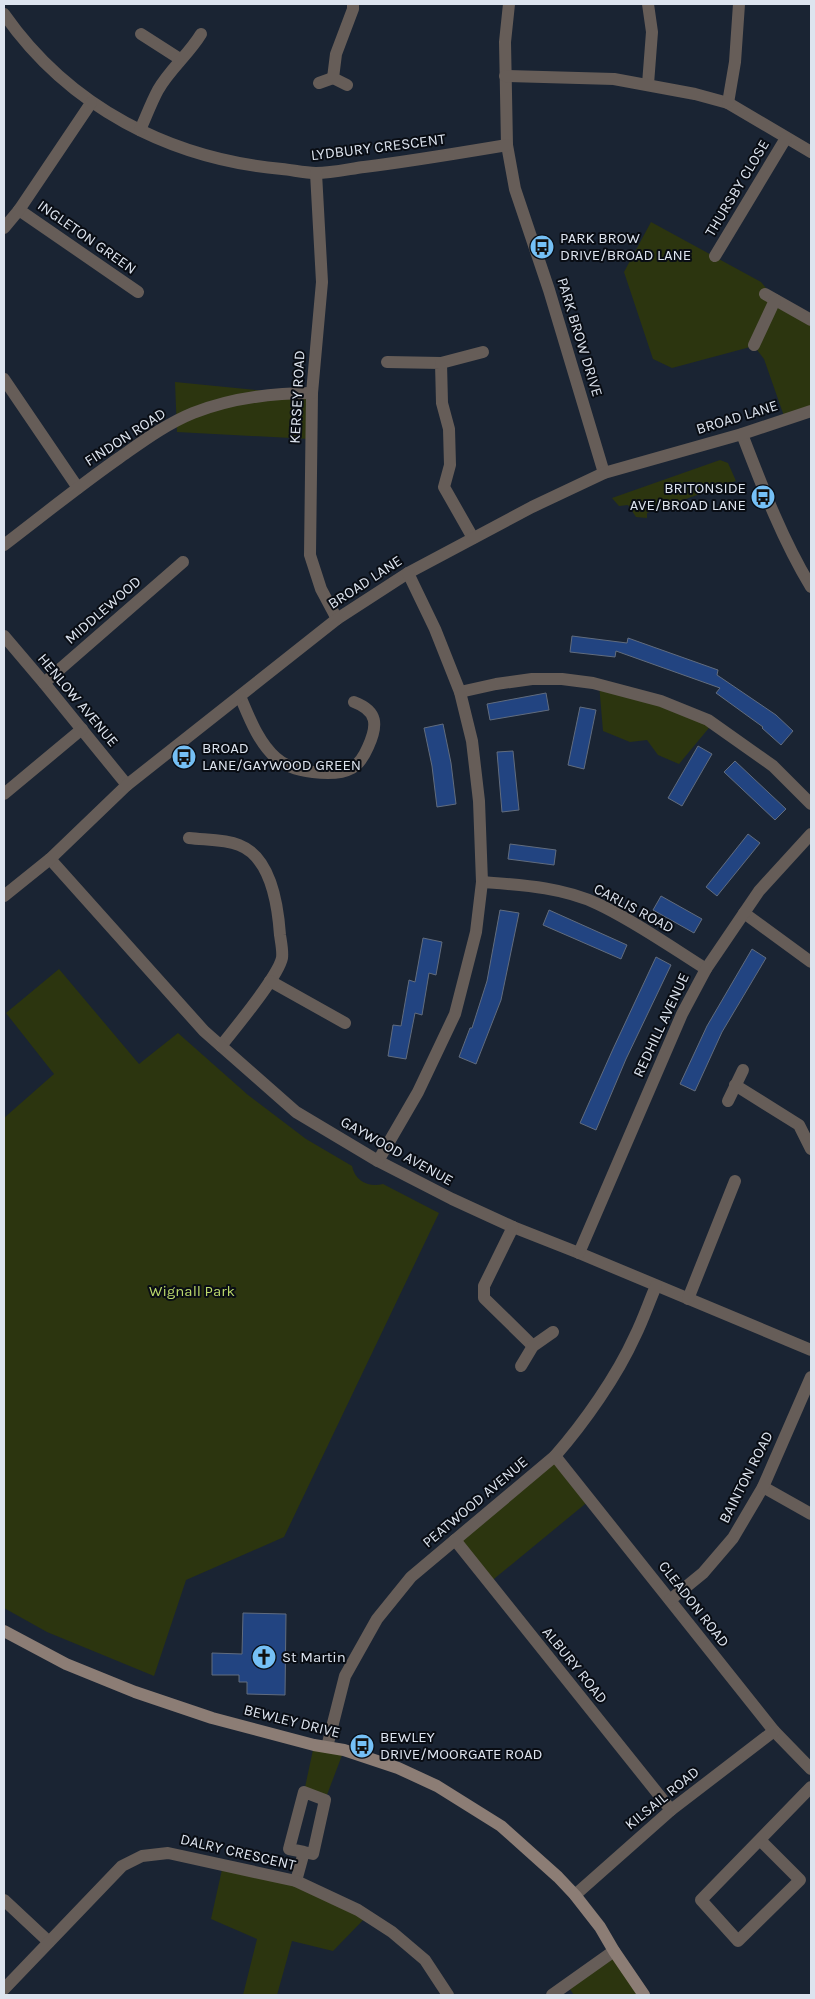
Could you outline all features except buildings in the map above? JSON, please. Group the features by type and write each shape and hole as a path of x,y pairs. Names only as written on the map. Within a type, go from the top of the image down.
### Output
{"street":[{"path":"333,78 336,54 353,9 353,4"},
{"name":"PARK BROW DRIVE","path":"509,4 505,42 506,145 515,189 549,290 604,473"},
{"path":"648,4 652,32 648,84"},
{"path":"728,103 735,62 739,4"},
{"name":"LYDBURY CRESCENT","path":"4,14 16,31 54,73 91,103 161,141 183,150 252,167 316,173 410,161 506,145"},
{"path":"141,34 180,59"},
{"path":"140,130 158,90 180,59 194,46 201,34"},
{"path":"505,76 614,79 648,84 728,103 811,152"},
{"path":"319,83 333,78 347,85"},
{"path":"9,217 91,103"},
{"name":"THURSBY CLOSE","path":"715,256 786,138"},
{"name":"KERSEY ROAD","path":"316,173 322,282 312,393 310,555 321,589 336,619"},
{"name":"INGLETON GREEN","path":"9,217 138,292"},
{"path":"754,346 770,297 811,320"},
{"path":"387,362 441,363 483,352"},
{"path":"441,363 442,403 449,429 450,456 450,465 444,487 473,538"},
{"path":"4,379 78,488"},
{"name":"FINDON ROAD","path":"4,545 154,433 192,413 236,400 274,393 312,393"},
{"name":"BROAD LANE","path":"4,896 50,859 127,785 336,619 408,573 532,507 604,473 742,434 811,411"},
{"path":"742,434 767,500 811,587"},
{"name":"MIDDLEWOOD","path":"44,682 183,562"},
{"path":"378,1161 418,1092 455,1014 476,932 482,882 479,801 472,741 460,692 435,629 408,573"},
{"name":"HENLOW AVENUE","path":"4,637 44,682 127,785"},
{"path":"460,692 496,684 562,679 593,683 661,701 708,720 773,766 811,804"},
{"path":"240,696 262,741 277,760 300,770 335,773 353,768 364,755 375,732 374,719 366,706 354,702"},
{"path":"4,794 82,729"},
{"name":"REDHILL AVENUE","path":"579,1253 682,1014 706,968 759,891 811,834"},
{"path":"189,838 227,842 240,845 250,852 260,864 274,890 278,907 282,957 270,981 221,1046"},
{"name":"GAYWOOD AVENUE","path":"50,859 204,1031 296,1112 378,1161 512,1228 579,1253 811,1350"},
{"name":"CARLIS ROAD","path":"482,882 530,886 561,892 597,903 706,968"},
{"path":"744,913 811,962"},
{"path":"270,981 345,1022"},
{"path":"728,1100 744,1070"},
{"path":"735,1085 800,1126 811,1149"},
{"path":"688,1299 736,1181"},
{"path":"512,1228 484,1286 484,1298 532,1346"},
{"name":"PEATWOOD AVENUE","path":"327,1747 345,1676 377,1619 411,1577 555,1456 600,1396 635,1338 656,1286"},
{"path":"521,1366 532,1346 553,1332"},
{"name":"BAINTON ROAD","path":"670,1600 703,1573 733,1538 763,1487 811,1377"},
{"name":"CLEADON ROAD","path":"555,1456 774,1731 811,1769"},
{"path":"763,1487 811,1514"},
{"name":"ALBURY ROAD","path":"455,1540 671,1810"},
{"name":"BEWLEY DRIVE","path":"4,1631 66,1664 135,1692 212,1718 344,1750 398,1768 437,1786 501,1826 558,1877 600,1927 644,1995"},
{"name":"KILSAIL ROAD","path":"575,1895 671,1810 774,1731"},
{"path":"760,1840 800,1880 738,1940 701,1900 811,1787"},
{"path":"304,1792 325,1800 313,1854 304,1852 289,1849 304,1792"},
{"path":"296,1881 304,1852"},
{"name":"DALRY CRESCENT","path":"4,1989 122,1866 142,1856 168,1853 296,1881 358,1910 392,1932 425,1960 448,1995"},
{"path":"4,1900 49,1942"},
{"path":"552,1995 614,1951"}],"green space":[{"path":"651,222 761,282 776,300 811,318 811,411 785,419 764,359 754,346 672,368 653,359 624,272"},
{"path":"175,382 287,393 312,393 310,439 177,432"},
{"path":"720,460 728,463 736,481 647,513 647,518 636,517 628,505 619,506 612,498"},
{"path":"599,684 713,723 679,764 658,755 647,740 630,742 603,731"},
{"name":"Wignall Park","path":"59,969 139,1064 178,1033 248,1095 306,1139 352,1166 356,1176 363,1182 373,1185 383,1184 439,1213 284,1537 186,1580 154,1676 47,1632 4,1608 4,1118 54,1074 6,1013"},
{"path":"555,1456 590,1500 489,1583 455,1540"},
{"path":"314,1745 344,1750 325,1800 304,1792"},
{"path":"223,1865 307,1886 367,1916 333,1951 292,1941 277,1995 243,1995 257,1939 211,1919"},
{"path":"614,1951 643,1995 574,1995 567,1985"}],"place":[{"name":"PARK BROW DRIVE/BROAD LANE","path":"542,247"},
{"name":"BRITONSIDE AVE/BROAD LANE","path":"763,497"},
{"name":"BROAD LANE/GAYWOOD GREEN","path":"184,757"},
{"name":"St Martin","path":"264,1657"},
{"name":"BEWLEY DRIVE/MOORGATE ROAD","path":"362,1746"}]}
